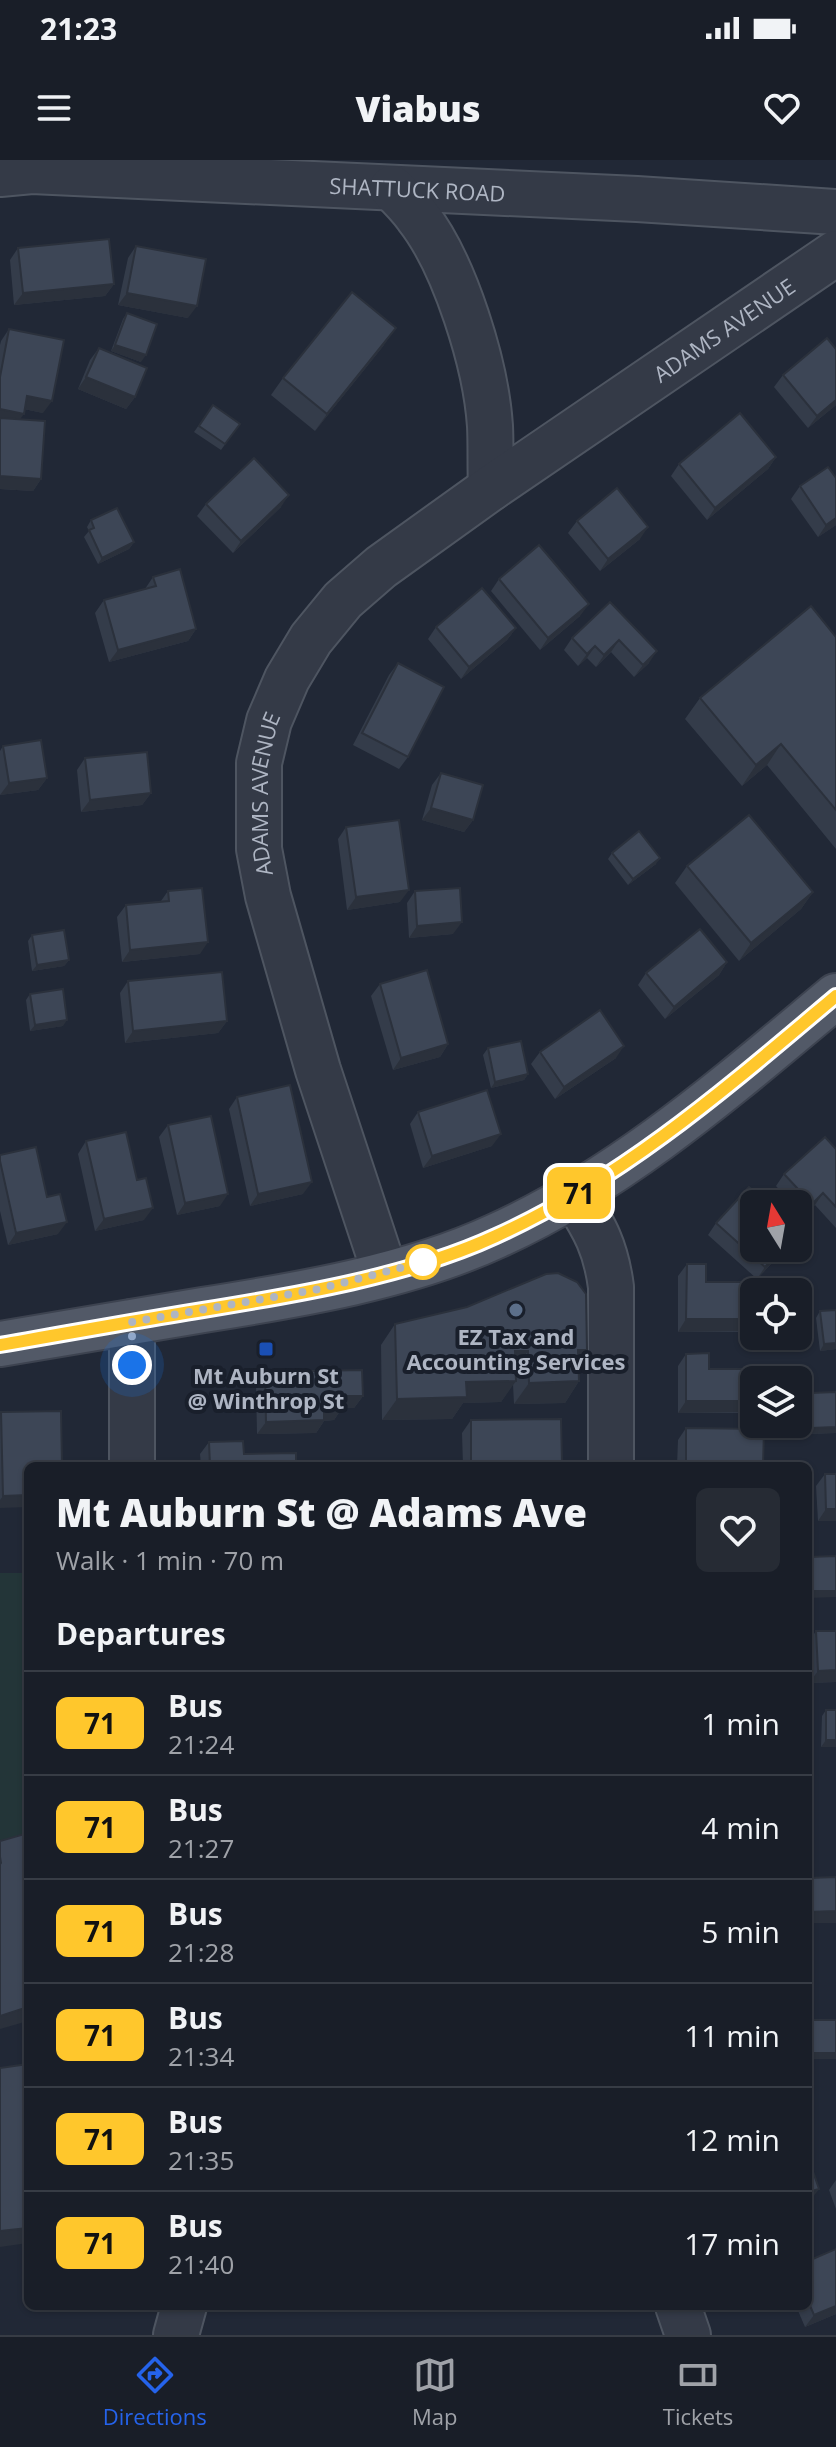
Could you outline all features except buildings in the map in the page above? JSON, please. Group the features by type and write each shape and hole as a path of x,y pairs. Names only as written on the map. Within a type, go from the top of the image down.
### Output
{"main road":[{"path":"0,1344 304,1292 385,1273 493,1238 574,1196 676,1127 836,996"}],"street":[{"name":"SHATTUCK ROAD","path":"0,174 32,171 637,199 836,212"},
{"path":"392,188 419,218 445,264 465,311 479,362 489,423 491,488"},
{"name":"ADAMS AVENUE","path":"385,1273 322,1083 268,896 259,849 259,763 269,721 287,679 311,639 343,600 381,567 491,488 836,253"},
{"path":"574,1196 596,1230 607,1257 611,1287 611,1462"},
{"path":"132,1322 132,1462"},
{"path":"176,2335 183,2310"},
{"path":"679,2310 688,2335"}],"shaded area":[{"path":"0,1573 24,1573 24,1847 0,1855"}],"bus line":[{"name":"71","path":"0,1345 319,1289 443,1256 493,1238 574,1196 665,1136 836,996"}],"place":[{"name":"EZ Tax and Accounting Services","path":"516,1310"},
{"name":"Mt Auburn St @ Winthrop St","path":"266,1349"}],"route":[{"path":"132,1365 132,1322 319,1289 423,1262"}]}
